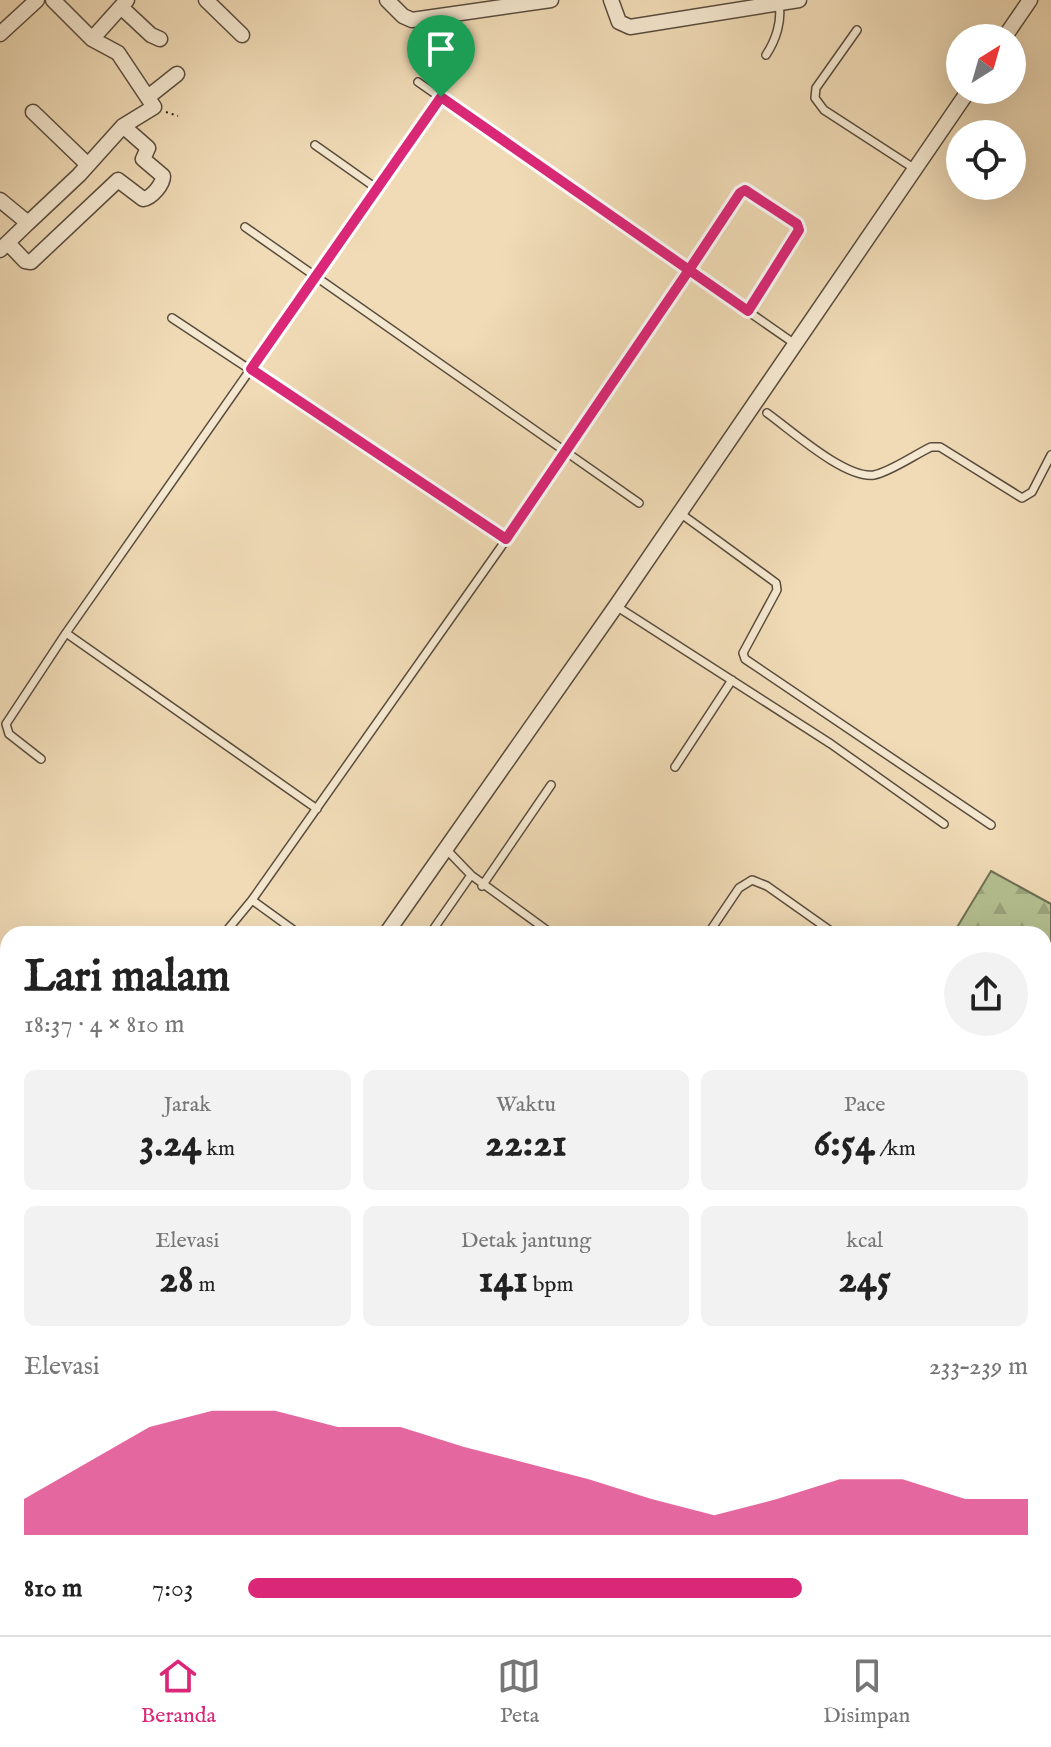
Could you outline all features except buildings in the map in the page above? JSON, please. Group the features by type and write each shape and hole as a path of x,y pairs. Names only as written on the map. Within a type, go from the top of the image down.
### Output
{"street":[{"path":"0,34 37,0"},
{"path":"53,0 92,39 118,53 151,102"},
{"path":"206,0 242,35"},
{"path":"387,0 403,16 412,20 551,0"},
{"path":"611,0 619,22 630,27 799,0"},
{"path":"1014,24 1030,0"},
{"path":"92,39 124,4 151,35 160,39"},
{"path":"123,126 148,148 143,159 163,178 149,198 143,199 118,180 31,262 4,247 123,126 151,102 177,74"},
{"path":"392,926 616,606 959,104"},
{"path":"33,112 88,165"},
{"path":"0,200 28,223"}],"lane":[{"path":"766,55 781,16 779,4"},
{"path":"857,30 816,88 815,98 824,110 915,169"},
{"path":"418,82 795,344"},
{"path":"41,759 9,734 6,724 66,633 441,97"},
{"path":"315,145 376,188"},
{"path":"231,926 317,809 506,539 740,193 750,191 797,224 799,230 748,311"},
{"path":"245,227 639,503"},
{"path":"172,318 506,539"},
{"path":"767,413 845,469 863,475 877,475 931,447 940,447 1022,498 1032,492 1051,455"},
{"path":"680,513 776,583 777,590 743,653 745,659 991,825"},
{"path":"616,606 831,744 944,824"},
{"path":"66,633 317,809"},
{"path":"675,767 732,680"},
{"path":"482,886 551,785"},
{"path":"446,849 482,886 540,926"},
{"path":"436,926 471,875"},
{"path":"713,926 739,888 752,880 767,886 824,926"},
{"path":"252,900 288,926"}],"green space":[{"path":"991,871 1051,904 1051,926 958,926"}],"route":[{"path":"441,97 251,369 506,539 689,270 748,311 799,230 797,224 745,190 689,270 441,97"}]}
